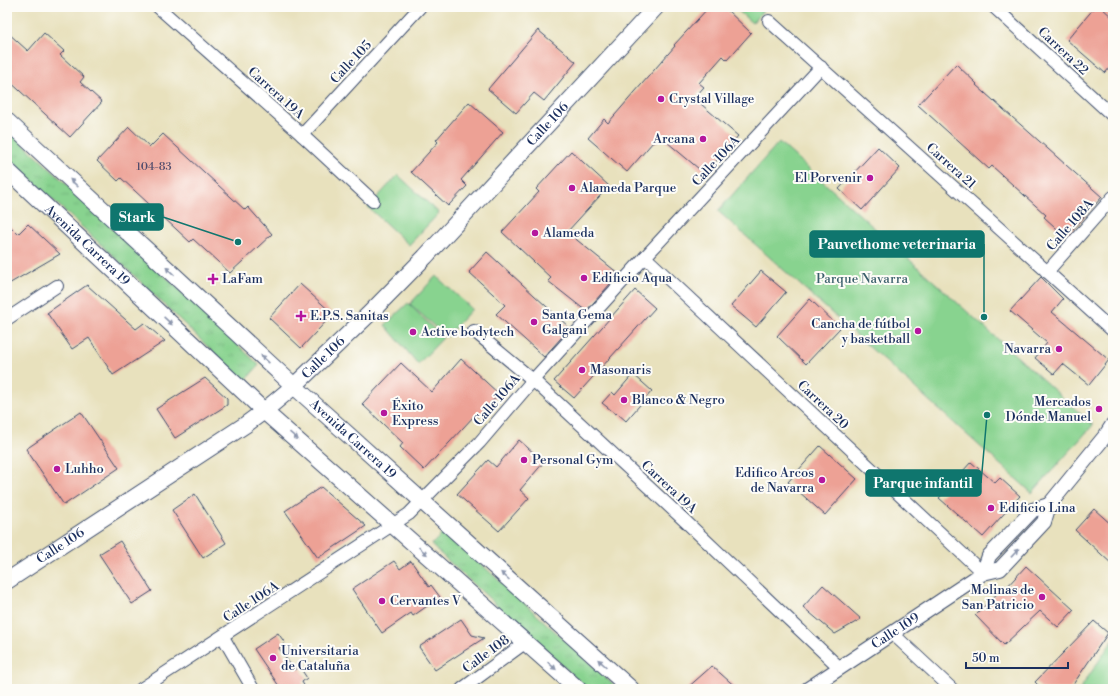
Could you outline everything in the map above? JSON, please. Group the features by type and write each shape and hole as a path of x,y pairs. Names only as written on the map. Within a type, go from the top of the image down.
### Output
{"main road":[{"name":"Calle 106","path":"7,580 264,411 294,386 373,310 425,257 656,7"},
{"name":"Avenida Carrera 19","path":"7,121 294,386 631,689"},
{"name":"Avenida Carrera 19","path":"7,170 264,411 578,689"}],"street":[{"name":"Calle 105","path":"302,135 420,7"},
{"name":"Carrera 22","path":"994,7 1113,116"},
{"name":"Carrera 19A","path":"165,9 373,201"},
{"name":"Carrera 21","path":"770,21 1113,331"},
{"name":"Calle 106A","path":"141,689 223,637 409,514 480,442 533,380 821,67"},
{"name":"Calle 108A","path":"1047,272 1113,197"},
{"name":"Carrera 20","path":"645,257 983,573"},
{"path":"7,320 58,286"},
{"name":"Carrera 19A","path":"474,331 533,380 683,519 840,668"},
{"name":"Calle 109","path":"808,689 983,573 1000,569 1044,522 1049,505 1111,430"},
{"path":"892,633 952,689"},
{"path":"223,637 253,689"},
{"name":"Calle 108","path":"462,689 526,642"}],"green space":[{"path":"734,7 766,7 752,23"},
{"path":"7,129 259,365 244,382 141,282 7,157"},
{"name":"Parque Navarra","path":"779,142 1093,425 1032,493 718,211"},
{"path":"398,175 439,213 409,245 368,207"},
{"path":"436,276 472,309 446,337 410,304"},
{"name":"Active bodytech","path":"408,303 443,338 418,364 385,325"},
{"path":"445,531 618,689 588,689 431,545"},
{"path":"1113,640 1113,689 1080,689"}],"building":[{"path":"709,7 724,7 751,33 727,60 723,56 699,83 704,87 694,98 738,136 705,174 661,137 655,144 653,142 627,172 588,138 604,119 608,123 675,46 674,45"},
{"path":"1095,7 1101,7 1113,18 1113,64 1105,73 1067,40"},
{"path":"538,30 576,62 544,101 534,93 516,113 488,89"},
{"path":"7,32 28,51 44,33 64,51 60,55 84,77 80,82 102,102 70,137 7,79"},
{"path":"956,64 977,84 976,85 1102,197 1066,237 1044,217 1046,215 992,166 989,169 918,105"},
{"path":"469,102 503,132 461,180 467,186 448,206 411,172 438,142 436,140"},
{"path":"129,127 150,147 163,134 245,210 248,207 272,234 230,273 193,239 190,242 121,178 118,181 97,161"},
{"name":"El Porvenir","path":"878,147 900,168 862,210 839,189"},
{"path":"571,151 609,186 567,232 619,274 586,311 548,281 551,278 502,232 539,192 536,189"},
{"path":"7,223 18,234 28,224 60,254 7,285"},
{"name":"Santa Gema Galgani","path":"487,252 570,328 544,357 496,314 505,305 469,272"},
{"path":"761,271 786,292 756,327 731,306"},
{"path":"1041,277 1063,299 1052,312 1109,360 1089,385 1063,364 1054,374 1035,358 1047,343 1010,311"},
{"name":"E.P.S. Sanitas","path":"300,284 333,314 301,348 269,318"},
{"path":"87,285 136,329 144,323 165,341 113,375 89,338 72,349 47,313"},
{"path":"635,290 655,308 574,398 554,381"},
{"path":"810,299 840,328 806,364 777,336"},
{"path":"461,359 499,394 478,417 475,415 424,470 400,447 403,443 362,404 401,363 432,392"},
{"name":"Blanco & Negro","path":"633,374 652,391 626,421 602,403 612,392 615,395"},
{"path":"205,378 227,398 227,405 175,438 156,409"},
{"path":"81,412 119,468 64,505 26,449"},
{"path":"519,440 544,462 520,490 529,498 499,531 457,494 488,460 496,467"},
{"name":"Edifico Arcos de Navarra","path":"820,446 857,479 825,515 788,482"},
{"path":"971,462 995,483 1000,478 1020,496 983,537 939,498"},
{"path":"321,487 366,526 318,558 285,511"},
{"path":"195,494 226,543 203,558 172,510"},
{"path":"1094,509 1113,526 1113,565 1075,530"},
{"path":"120,541 152,591 132,604 99,554"},
{"path":"394,561 400,569 411,561 429,587 431,585 440,597 413,616 411,613 382,633 352,589"},
{"path":"1026,566 1074,610 1058,627 1040,611 1004,645 975,615 1004,587 1005,589"},
{"path":"823,585 861,619 835,634 803,607"},
{"path":"461,619 472,635 484,638 435,670 419,647"},
{"path":"1094,621 1108,633 1070,689 1042,689 1035,682"},
{"name":"Universitaria de Cataluña","path":"278,633 285,643 279,648 294,670 299,666 307,678 302,682 306,689 281,689 254,649"},
{"path":"712,666 738,689 686,689"}],"place":[{"name":"Crystal Village","path":"661,99"},
{"name":"Arcana","path":"703,139"},
{"name":"El Porvenir","path":"870,178"},
{"name":"Alameda Parque","path":"572,188"},
{"name":"Alameda","path":"535,233"},
{"name":"Stark","path":"238,242"},
{"name":"Edificio Aqua","path":"584,278"},
{"name":"LaFam","path":"213,279"},
{"name":"E.P.S. Sanitas","path":"301,316"},
{"name":"Pauvethome veterinaria","path":"984,317"},
{"name":"Santa Gema Galgani","path":"534,322"},
{"name":"Cancha de fútbol y basketball","path":"918,331"},
{"name":"Active bodytech","path":"413,332"},
{"name":"Navarra","path":"1059,349"},
{"name":"Masonaris","path":"582,370"},
{"name":"Blanco & Negro","path":"624,400"},
{"name":"Mercados Dónde Manuel","path":"1099,409"},
{"name":"Éxito Express","path":"384,413"},
{"name":"Parque infantil","path":"987,415"},
{"name":"Personal Gym","path":"524,460"},
{"name":"Luhho","path":"57,469"},
{"name":"Edifico Arcos de Navarra","path":"822,480"},
{"name":"Edificio Lina","path":"991,508"},
{"name":"Molinas de San Patricio","path":"1042,597"},
{"name":"Cervantes V","path":"382,601"},
{"name":"Universitaria de Cataluña","path":"273,658"}]}
